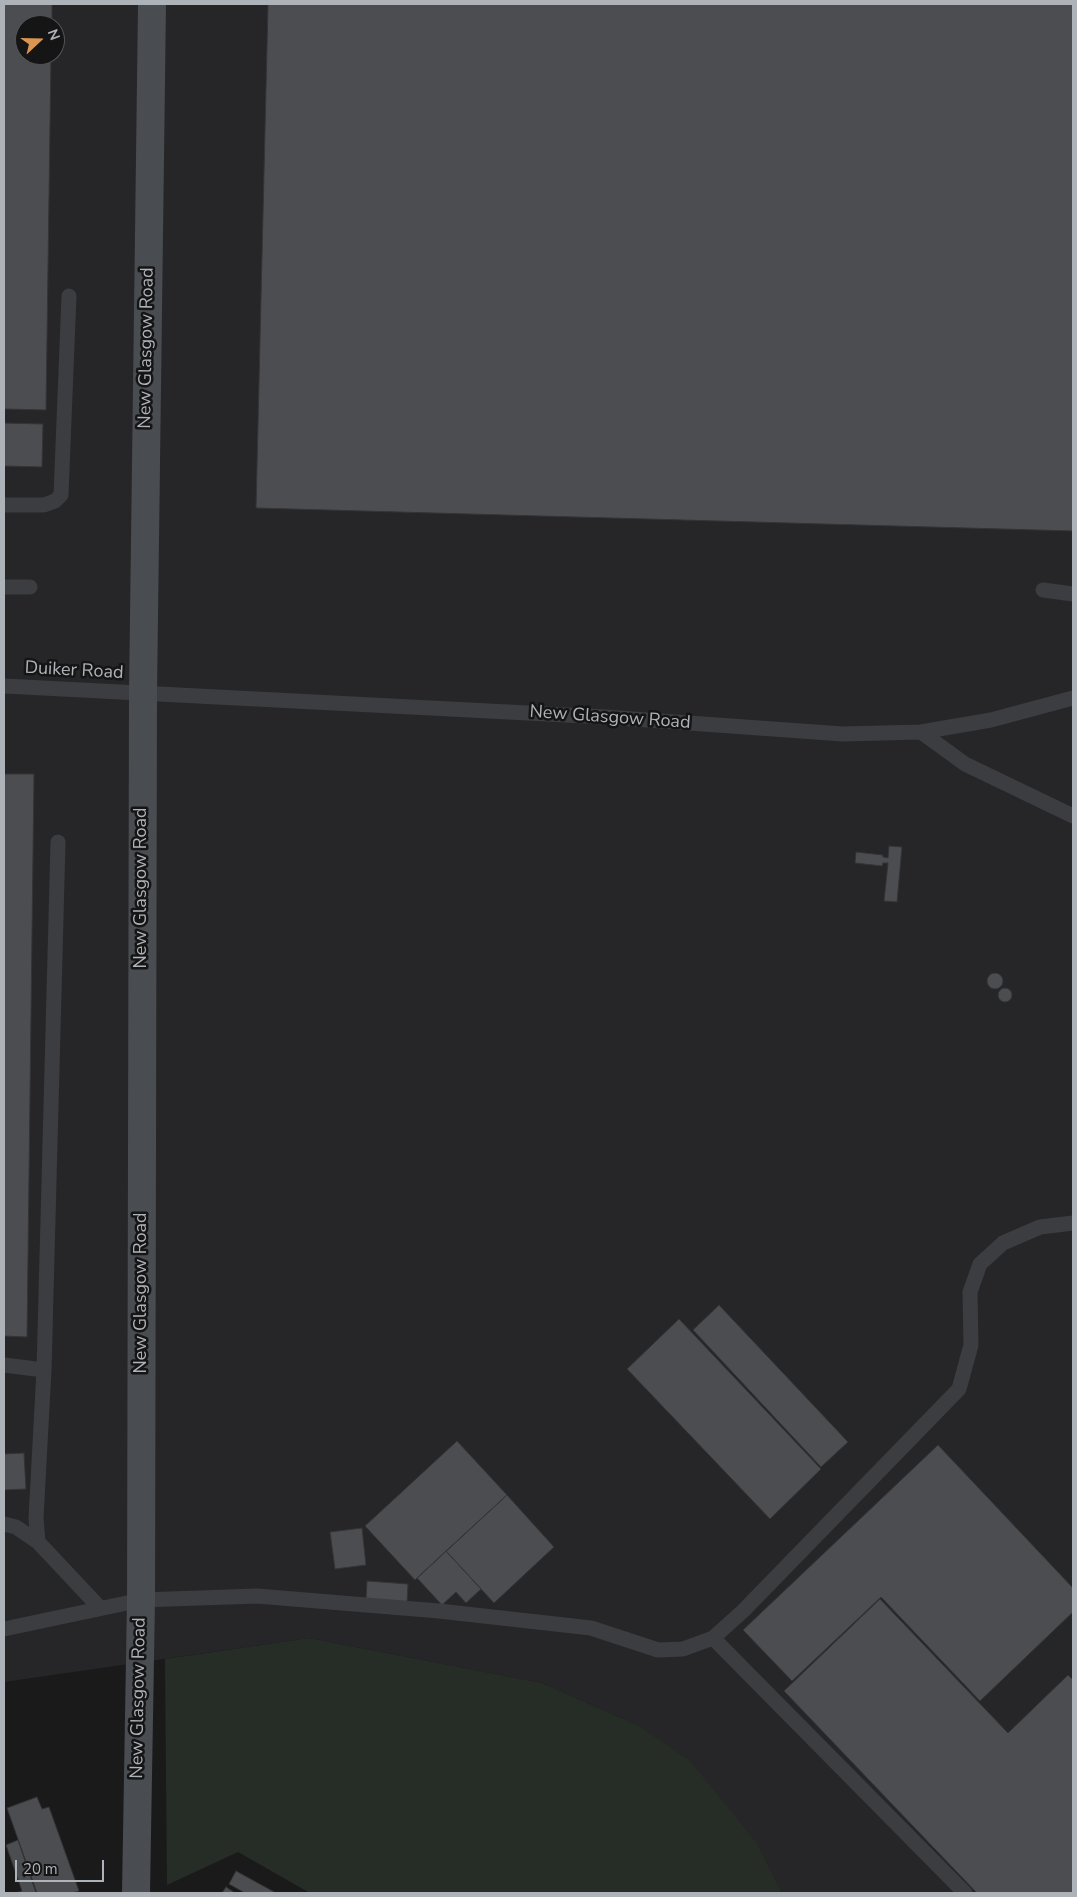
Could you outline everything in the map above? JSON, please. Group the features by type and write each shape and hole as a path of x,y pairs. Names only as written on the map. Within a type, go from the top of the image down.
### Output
{"street":[{"name":"New Glasgow Road","path":"136,1893 141,1600 143,693 152,4"}],"lane":[{"path":"4,505 44,505 61,495 69,296"},
{"path":"4,587 30,587"},
{"path":"1042,590 1073,594"},
{"name":"Duiker Road","path":"4,686 143,693"},
{"name":"New Glasgow Road","path":"143,693 605,717 843,734 920,732 992,720 1073,698"},
{"path":"920,732 966,764 1073,816"},
{"path":"38,1542 36,1518 44,1370 58,842"},
{"path":"4,1630 141,1600 257,1596 438,1611 590,1628 658,1650 683,1650 713,1638 743,1611 959,1390 971,1345 970,1292 980,1264 1003,1243 1040,1227 1073,1223"},
{"path":"4,1365 44,1370"},
{"path":"4,1524 16,1527 38,1542 100,1608"},
{"path":"713,1638 965,1893"}],"shaded area":[{"path":"4,4 1073,4 1073,1893 782,1893 758,1845 637,1725 542,1683 309,1638 4,1682"},
{"path":"309,1638 542,1683 637,1725 690,1761 758,1845 782,1893 310,1893 238,1852 167,1885 165,1659"}],"building":[{"path":"4,4 52,4 52,15 15,15 15,65 51,65 46,410 4,409"},
{"path":"268,4 1073,4 1073,531 256,508"},
{"path":"4,423 43,424 42,467 4,466"},
{"path":"4,774 34,774 27,1337 4,1336"},
{"path":"889,846 902,847 897,902 884,901 888,863 883,863 882,866 855,863 856,852 883,855 883,857 888,858"},
{"path":"995,973 1003,981 995,989 987,981"},
{"path":"1005,988 1010,990 1012,995 1010,1000 1005,1002 1000,1000 998,995 1000,990"},
{"path":"719,1305 848,1442 821,1467 693,1330"},
{"path":"679,1319 821,1469 770,1519 627,1369"},
{"path":"457,1441 507,1495 415,1580 365,1526"},
{"path":"938,1445 1073,1588 1073,1612 980,1701 881,1597 792,1681 743,1630"},
{"path":"24,1453 26,1489 4,1490 4,1454"},
{"path":"507,1495 554,1547 494,1603 446,1551"},
{"path":"362,1528 366,1565 335,1569 330,1532"},
{"path":"446,1551 481,1589 466,1603 456,1592 442,1605 417,1578"},
{"path":"367,1581 408,1584 407,1603 366,1600"},
{"path":"880,1599 1008,1733 1068,1675 1073,1680 1073,1893 977,1893 784,1691"},
{"path":"37,1797 42,1809 49,1807 79,1891 72,1893 37,1893 7,1808"},
{"path":"18,1840 36,1893 16,1893 22,1891 6,1845"},
{"path":"236,1871 276,1893 245,1893 229,1884"},
{"path":"226,1887 235,1893 222,1893"}]}
